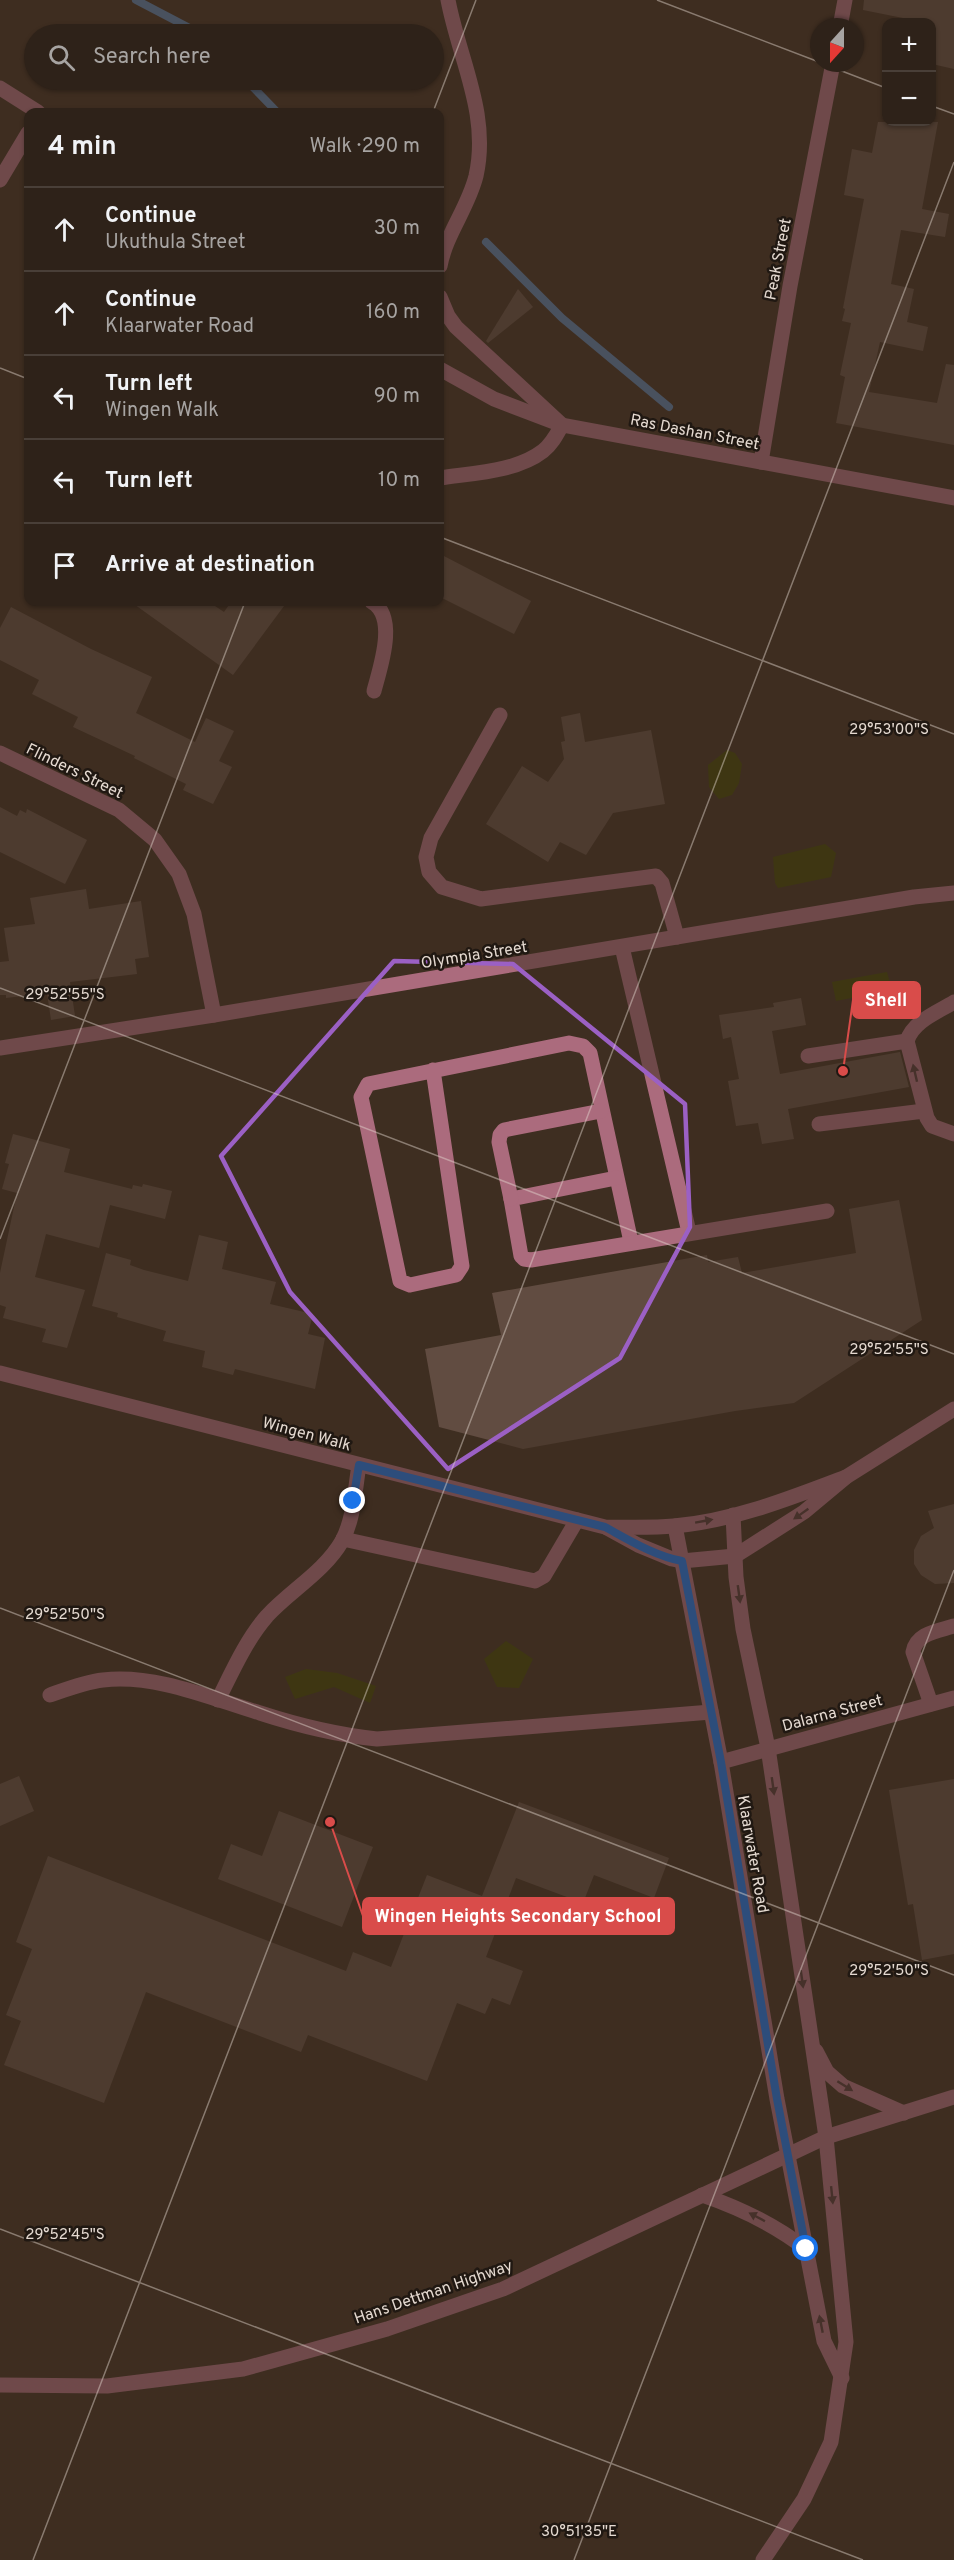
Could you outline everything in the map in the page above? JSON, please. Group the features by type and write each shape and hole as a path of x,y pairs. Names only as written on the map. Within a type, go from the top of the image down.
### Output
{"street":[{"path":"444,257 469,198 475,179 478,155 478,132 472,86 448,0"},
{"path":"842,18 845,0"},
{"name":"Peak Street","path":"761,462 790,286 831,72"},
{"path":"0,88 32,108"},
{"path":"0,180 24,140"},
{"path":"444,306 456,327 562,425 552,443 536,456 513,465 444,477"},
{"name":"Ras Dashan Street","path":"444,371 495,399 562,425 954,498"},
{"path":"374,691 386,637 384,619 377,606"},
{"path":"500,715 431,838 426,857 429,872 442,887 481,898 656,876 663,883 677,937"},
{"name":"Flinders Street","path":"0,753 119,810 155,840 178,874 194,914 214,1015"},
{"name":"Olympia Street","path":"0,1048 214,1015 914,897 954,893"},
{"path":"622,947 689,1232"},
{"path":"954,1002 917,1025 907,1041 924,1111 932,1126 954,1134"},
{"path":"808,1056 907,1041"},
{"path":"433,1070 462,1266 456,1275 406,1285 398,1279 361,1097 368,1084 433,1070 575,1043 583,1046 590,1053 616,1179 632,1242"},
{"path":"601,1111 504,1130 500,1135 499,1142 521,1256 524,1259 827,1211"},
{"path":"819,1124 924,1111"},
{"path":"511,1199 616,1179"},
{"name":"Wingen Walk","path":"0,1373 605,1527 638,1545 682,1561"},
{"path":"682,1561 735,1556 804,1512 846,1477 954,1409"},
{"path":"218,1700 245,1649 266,1617 323,1565 343,1539 359,1465"},
{"path":"675,1526 733,1515 802,1494 846,1477"},
{"name":"Klaarwater Road","path":"733,1515 743,1629 768,1748 826,2137 846,2342 831,2442 804,2499 763,2560"},
{"path":"343,1539 535,1581 544,1576 577,1520"},
{"name":"Wingen Walk","path":"605,1527 675,1526"},
{"name":"Klaarwater Road","path":"675,1526 721,1762 788,2154 824,2341 842,2378"},
{"path":"931,1704 913,1652 914,1647 917,1641 926,1635 954,1626"},
{"path":"50,1695 78,1685 103,1680 148,1681 261,1714 352,1736 377,1739 711,1712"},
{"name":"Dalarna Street","path":"721,1762 954,1698"},
{"path":"811,2040 827,2072 833,2078 856,2092 904,2113"},
{"name":"Hans Dettman Highway","path":"0,2385 107,2386 255,2366 387,2329 503,2289 826,2137 954,2097"},
{"path":"702,2195 749,2212 787,2234 806,2249"}],"highlighted area":[{"path":"394,961 513,964 685,1104 690,1227 620,1358 448,1469 290,1292 221,1156"}],"shaded area":[{"path":"727,750 735,753 742,764 739,783 732,795 719,799 709,787 708,765"},
{"path":"825,844 836,853 831,877 778,888 775,883 773,857"},
{"path":"887,972 892,990 836,1001 832,982"},
{"path":"506,1641 533,1659 519,1688 497,1687 484,1659"},
{"path":"306,1669 337,1673 376,1686 370,1703 334,1687 295,1699 285,1677"}],"building":[{"path":"864,0 954,0 954,69 936,65 936,18 903,18 863,10"},
{"path":"878,122 882,122 882,126 936,126 938,122 922,209 949,214 945,237 901,230 891,284 914,289 907,322 928,327 923,351 880,342 869,392 937,403 946,364 954,365 954,445 836,423 845,377 840,375 851,323 842,321 845,309 843,308 864,199 844,195 852,149 872,153"},
{"path":"518,289 533,307 488,343 486,341"},
{"path":"444,556 531,601 514,634 444,599"},
{"path":"137,606 215,606 224,612 228,606 284,606 233,675"},
{"path":"11,607 91,649 152,677 136,713 195,742 206,718 234,731 219,761 232,767 213,804 183,790 186,784 134,758 135,756 73,727 78,717 32,694 39,680 0,660 0,628"},
{"path":"580,713 585,742 651,730 665,804 613,813 586,855 560,842 548,862 486,824 522,766 548,782 564,759 561,742 565,741 561,717"},
{"path":"0,807 17,816 20,810 26,813 27,809 87,840 65,884 0,852"},
{"path":"86,889 89,909 141,901 149,957 135,959 137,974 70,982 75,1016 51,1020 47,993 6,998 6,995 0,995 0,962 9,961 4,928 35,924 30,898"},
{"path":"801,998 806,1025 772,1031 780,1074 900,1052 909,1087 788,1109 794,1139 762,1144 758,1123 736,1126 728,1081 739,1079 731,1037 723,1039 719,1015 774,1007 773,1003"},
{"path":"13,1134 70,1149 64,1172 132,1189 133,1185 142,1187 143,1184 172,1191 165,1219 110,1205 99,1248 46,1234 35,1277 85,1290 67,1348 42,1342 46,1329 3,1318 6,1307 0,1305 0,1273 17,1193 2,1189 9,1164 5,1163"},
{"path":"899,1200 922,1320 794,1403 735,1411 523,1449 439,1427 425,1349 501,1335 492,1293 707,1255 708,1262 738,1257 742,1273 856,1253 849,1209"},
{"path":"199,1235 228,1242 222,1269 276,1282 270,1304 313,1314 308,1334 325,1338 315,1389 235,1369 233,1375 202,1367 205,1351 163,1341 166,1331 117,1317 118,1313 92,1306 106,1253 131,1260 130,1265 144,1270 188,1281"},
{"path":"954,1504 954,1583 935,1584 921,1575 914,1564 914,1550 921,1536 934,1528 928,1511"},
{"path":"19,1776 34,1811 0,1826 0,1784"},
{"path":"954,1779 954,1954 922,1960 913,1904 908,1905 889,1790"},
{"path":"519,1802 669,1858 654,1898 594,1875 583,1903 516,1878 486,1957 523,1971 510,2005 492,1998 485,2014 457,2003 427,2081 308,2035 301,2052 146,1992 104,2103 4,2065 21,2021 6,2015 32,1949 16,1942 48,1856 346,1971 353,1952 391,1967 427,1875 482,1896"},
{"path":"279,1811 373,1847 342,1927 218,1879 231,1844 262,1856"}],"waterway":[{"path":"136,0 182,24"},
{"path":"256,90 273,108"},
{"path":"486,242 562,318 669,407"}],"place":[{"name":"Shell","path":"843,1071"},
{"name":"Wingen Heights Secondary School","path":"330,1822"}],"route":[{"path":"353,1501 359,1465 605,1527 638,1545 682,1561 721,1762 777,2099 806,2249"}]}
